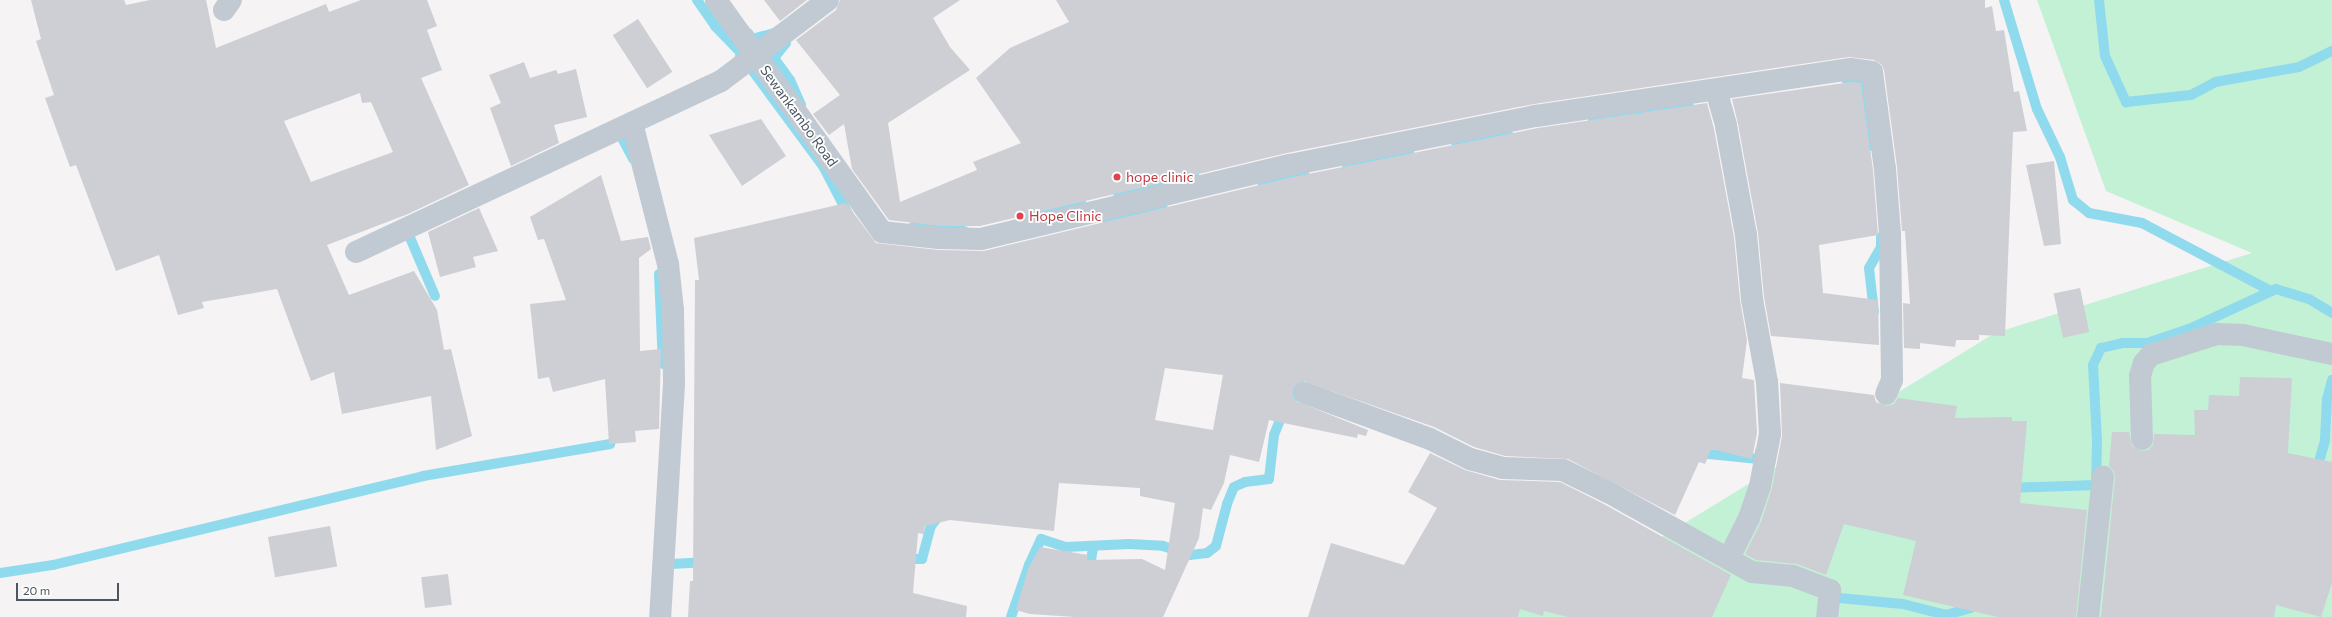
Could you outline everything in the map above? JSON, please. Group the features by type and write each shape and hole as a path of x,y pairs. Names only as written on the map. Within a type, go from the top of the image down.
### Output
{"street":[{"name":"Sewankambo Road","path":"716,0 882,232 939,238 981,239 1290,165 1536,116 1716,90"},
{"path":"356,252 721,81 757,56 828,0"},
{"path":"1729,558 1748,518 1760,486 1770,434 1767,382 1752,299 1746,235 1726,126 1716,90 1851,69 1872,72 1885,168 1890,234 1892,380 1886,394"},
{"path":"632,123 668,264 673,310 674,384 660,617"},
{"path":"2142,439 2140,376 2144,363 2151,354 2217,334 2243,336 2332,354"},
{"path":"1305,393 1430,439 1477,461 1503,468 1563,470 1729,558 1752,572 1793,576 1830,590 1827,617"},
{"path":"2088,617 2103,477"}],"green space":[{"path":"2037,0 2332,0 2332,617 1380,617 1626,559 1995,333 2252,253 2106,191"}],"building":[{"path":"31,0 124,0 126,5 150,0 206,0 216,48 326,4 329,12 361,0 427,0 437,26 427,30 442,70 421,78 469,185 408,214 327,245 349,295 414,271 437,310 444,350 451,349 472,436 436,450 431,396 342,414 334,372 311,381 277,289 202,302 204,308 178,315 159,255 116,271 76,165 70,167 45,98 54,95 36,41 41,39","holes":["360,93 362,103 371,102 393,152 311,182 284,121"]},
{"path":"764,0 807,0 780,21"},
{"path":"840,0 960,0 933,18 950,47 970,70 888,123 900,202 977,170 973,162 1021,143 976,78 1010,48 1069,22 1056,0 1985,0 1985,8 1992,6 1996,31 2004,30 2014,92 2019,91 2027,131 2013,132 2005,336 1979,335 1979,340 1956,340 1955,347 1920,343 1920,349 1904,348 1903,303 1910,304 1905,231 1902,231 1897,167 1884,70 1881,64 1874,60 1849,57 1534,104 1287,153 980,226 940,226 889,220 852,169 844,124 829,135 813,114 840,95 796,40 836,10"},
{"path":"638,19 672,72 647,88 613,35"},
{"path":"524,62 530,78 556,70 558,74 576,69 587,117 554,125 559,143 511,166 490,108 501,103 489,75"},
{"path":"1851,82 1861,83 1873,170 1878,235 1819,245 1823,293 1878,300 1879,345 1771,336 1764,297 1758,233 1732,99"},
{"path":"1707,103 1714,129 1734,237 1740,300 1747,340 1742,378 1754,380 1757,433 1752,459 1711,449 1705,464 1699,462 1675,515 1568,459 1505,456 1474,447 1434,427 1303,381 1297,384 1293,389 1293,396 1296,401 1368,430 1366,436 1358,434 1357,438 1269,420 1259,462 1230,455 1224,483 1211,510 1203,508 1199,538 1163,617 1075,617 1030,614 1016,610 1028,569 1040,547 1088,555 1087,560 1142,559 1165,570 1175,503 1140,496 1140,488 1059,483 1054,531 950,520 925,526 924,534 918,533 913,593 967,606 966,617 688,617 690,581 693,581 695,280 699,280 694,238 846,203 876,243 938,250 984,251 1293,177 1538,128","holes":["1165,368 1223,375 1213,430 1155,420"]},
{"path":"761,119 786,156 742,186 709,135"},
{"path":"2054,161 2061,244 2044,246 2026,165"},
{"path":"601,175 621,241 648,237 651,249 639,258 640,351 661,349 659,429 635,431 636,442 609,444 605,379 553,392 549,377 538,379 530,304 566,300 544,239 538,240 530,217"},
{"path":"479,208 498,251 473,257 476,267 440,277 428,232"},
{"path":"2080,288 2089,332 2063,338 2054,294"},
{"path":"2240,377 2292,378 2288,453 2332,462 2332,583 2321,617 2276,605 2274,617 2101,617 2115,478 2114,472 2109,466 2112,432 2129,432 2132,446 2142,451 2148,450 2153,445 2154,434 2195,435 2194,410 2208,410 2209,395 2239,396"},
{"path":"1780,383 1874,395 1876,402 1887,406 1894,404 1898,398 1957,406 1955,418 2012,417 2012,421 2027,421 2020,503 2087,510 2076,617 1998,617 1903,595 1916,541 1844,524 1826,575 1797,564 1756,560 1745,554 1761,522 1772,488 1782,436"},
{"path":"1430,453 1465,470 1500,480 1560,482 1602,503 1731,575 1712,617 1568,617 1544,611 1543,616 1520,609 1518,617 1308,617 1331,543 1404,565 1437,508 1408,492"},
{"path":"330,526 337,566 275,577 268,537"},
{"path":"448,574 452,605 425,608 421,577"}],"waterway":[{"path":"697,0 715,26 742,54 740,57 752,70 823,166 849,216"},
{"path":"2004,0 2037,109 2060,157 2073,200 2089,213 2142,223 2271,291"},
{"path":"2099,0 2105,56 2126,102 2191,95 2215,82 2299,67 2332,51"},
{"path":"748,33 752,39 775,33"},
{"path":"786,43 774,58 790,80 801,105"},
{"path":"1846,79 1858,79 1860,84 1872,146"},
{"path":"1593,121 1633,110 1689,106"},
{"path":"1456,143 1508,135"},
{"path":"622,138 633,159"},
{"path":"1347,167 1409,152"},
{"path":"1262,182 1304,175"},
{"path":"1118,193 1196,178"},
{"path":"1022,220 1081,201"},
{"path":"1105,218 1124,217 1162,206"},
{"path":"913,227 943,224 966,232"},
{"path":"405,226 435,296"},
{"path":"1874,312 1869,268 1881,247 1881,237"},
{"path":"659,274 663,364"},
{"path":"2008,488 2096,485 2097,441 2093,365 2101,348 2122,343 2147,343 2189,329 2276,289 2309,299 2332,313"},
{"path":"1294,397 1300,377 1303,373"},
{"path":"2316,472 2325,440 2327,399 2332,380"},
{"path":"1011,617 1029,565 1041,539 1066,547 1129,544 1163,546 1189,555 1207,553 1216,546 1227,504 1234,487 1245,482 1269,479 1274,435 1284,410"},
{"path":"0,573 53,565 423,476 610,444"},
{"path":"1697,449 1709,454 1759,459 1760,451"},
{"path":"902,559 922,559 931,526 941,513"},
{"path":"1089,573 1093,547"},
{"path":"671,564 707,562"},
{"path":"1830,591 1839,598 1903,604 1946,615 1970,608 1976,604"}],"place":[{"name":"hope clinic","path":"1117,177"},
{"name":"Hope Clinic","path":"1020,216"}]}
